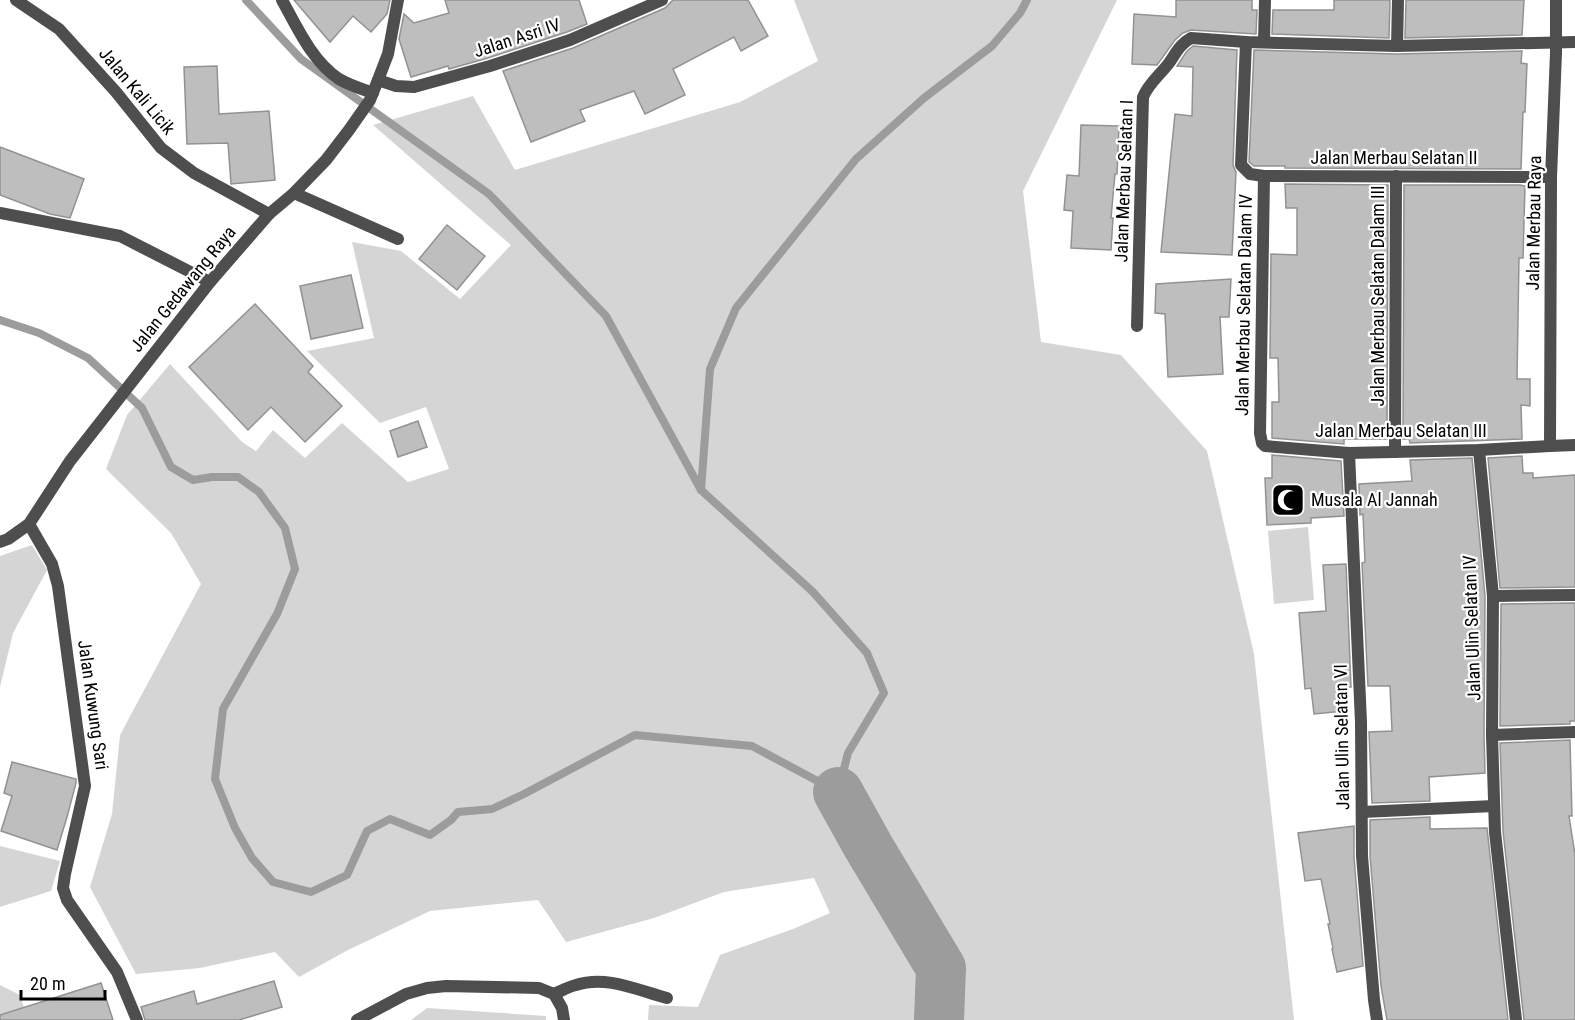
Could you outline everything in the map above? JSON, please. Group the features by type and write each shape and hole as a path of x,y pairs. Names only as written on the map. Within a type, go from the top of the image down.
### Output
{"street":[{"name":"Jalan Kali Licik","path":"16,0 58,29 116,92 161,148 194,173 269,214"},
{"path":"282,0 308,45 324,66 339,79 371,97"},
{"name":"Jalan Gedawang Raya","path":"0,542 29,525 70,461 210,282 269,214 294,193 326,160 349,130 371,97 388,54 398,0"},
{"name":"Jalan Asri IV","path":"378,80 396,86 414,87 480,69 570,40 662,0"},
{"path":"1264,42 1265,0"},
{"path":"1397,46 1398,0"},
{"name":"Jalan Merbau Raya","path":"1550,446 1551,177 1556,0"},
{"name":"Jalan Merbau Selatan I","path":"1137,326 1143,97 1180,45 1186,41 1191,38 1246,42 1397,46 1575,42"},
{"name":"Jalan Merbau Selatan II","path":"1246,42 1241,165 1250,174 1264,176 1551,177"},
{"name":"Jalan Merbau Selatan Dalam IV","path":"1260,433 1264,176"},
{"name":"Jalan Merbau Selatan Dalam III","path":"1395,452 1396,176"},
{"path":"294,193 398,239"},
{"path":"0,213 120,236 210,282"},
{"name":"Jalan Merbau Selatan III","path":"1260,433 1265,446 1349,453 1575,445"},
{"name":"Jalan Ulin Selatan IV","path":"1479,450 1493,596 1492,735 1495,832 1516,1020"},
{"name":"Jalan Ulin Selatan VI","path":"1349,453 1361,722 1362,856 1377,1020"},
{"name":"Jalan Kuwung Sari","path":"29,525 52,564 58,586 85,786 63,888 67,900 117,972 137,1020"},
{"path":"1493,596 1575,595"},
{"path":"1492,735 1575,732"},
{"path":"1362,812 1494,806"},
{"path":"554,994 575,985 606,981 667,998"},
{"path":"357,1020 406,994 427,987 446,986 539,987 554,994 562,1008 564,1020"}],"shaded area":[{"path":"794,0 1117,0 1023,191 1041,342 1121,355 1207,451 1254,654 1294,1020 648,1020 649,1005 698,1007 720,955 830,913 814,878 724,892 654,918 566,942 538,900 430,911 348,950 299,977 275,952 200,968 136,974 90,887 112,814 120,735 201,584 171,533 106,469 127,415 170,364 242,442 256,451 273,430 305,458 342,423 408,482 449,469 426,407 380,423 307,351 374,338 352,242 401,251 460,299 511,245 373,125 473,96 515,170 740,102 818,61"},
{"path":"1308,527 1314,600 1274,604 1268,531"},
{"path":"32,545 47,570 13,633 0,687 0,556"},
{"path":"0,846 60,861 51,891 0,907"},
{"path":"0,985 20,995 28,1020 0,1020"},
{"path":"427,1008 546,1016 546,1020 411,1020"}],"building":[{"path":"294,0 390,0 387,14 371,32 353,16 330,42"},
{"path":"445,0 579,0 587,24 488,58 449,69 448,66 411,77 399,39 404,14 414,23 449,13"},
{"path":"673,0 748,0 768,36 741,51 734,37 673,69 685,95 645,114 634,91 580,110 585,121 531,142 503,71 573,48 665,8"},
{"path":"1176,0 1252,0 1252,10 1257,10 1256,34 1191,30 1175,40 1157,65 1132,64 1134,14 1176,17"},
{"path":"1334,0 1390,0 1389,38 1272,34 1273,10 1334,10"},
{"path":"1406,0 1524,0 1522,35 1405,38"},
{"path":"1193,46 1237,50 1233,165 1236,172 1232,255 1161,252 1175,114 1192,116 1193,67 1177,66"},
{"path":"1254,50 1397,54 1522,51 1521,63 1527,64 1521,169 1254,166 1249,162"},
{"path":"217,66 219,114 269,111 275,180 231,184 228,143 187,144 184,67"},
{"path":"1081,125 1119,126 1117,174 1115,174 1111,218 1113,218 1111,250 1071,248 1073,211 1064,210 1067,175 1079,176"},
{"path":"0,147 84,179 70,218 50,214 0,195"},
{"path":"1285,184 1388,185 1387,439 1344,439 1344,444 1272,438 1272,402 1279,402 1278,358 1270,358 1271,254 1297,255 1297,208 1286,208"},
{"path":"1404,185 1525,186 1523,258 1519,258 1517,379 1530,379 1530,406 1521,405 1522,439 1410,443 1409,439 1403,439"},
{"path":"447,225 485,256 457,290 419,259"},
{"path":"351,275 363,328 311,339 300,286"},
{"path":"1231,279 1229,317 1220,317 1223,374 1168,377 1165,314 1155,313 1156,284"},
{"path":"255,304 313,366 308,372 342,406 305,442 271,407 248,430 189,367"},
{"path":"418,421 427,447 398,457 390,431"},
{"path":"1272,455 1341,461 1344,516 1311,518 1311,523 1267,525 1265,478 1272,478"},
{"path":"1522,456 1523,473 1533,473 1533,478 1575,475 1575,587 1500,588 1488,458"},
{"path":"1472,458 1485,596 1485,773 1429,777 1430,801 1372,803 1369,732 1392,731 1390,686 1368,686 1362,563 1365,562 1363,514 1360,515 1359,484 1412,481 1410,460"},
{"path":"1346,564 1351,687 1342,687 1344,711 1314,714 1311,688 1305,689 1299,613 1326,611 1323,565"},
{"path":"1575,603 1575,721 1570,721 1570,724 1500,726 1501,604"},
{"path":"1570,740 1572,816 1569,816 1575,855 1575,1020 1524,1020 1503,831 1500,743"},
{"path":"12,762 76,779 57,850 1,831 12,796 4,793"},
{"path":"1430,817 1430,829 1487,828 1508,1020 1387,1020 1381,986 1370,856 1370,820"},
{"path":"1354,826 1354,857 1363,966 1337,972 1321,879 1305,881 1298,833"},
{"path":"274,981 282,1007 239,1020 145,1020 141,1007 194,991 197,1004"},
{"path":"101,983 113,1020 0,1020 0,1015"}],"waterway":[{"path":"0,320 39,333 88,358 142,408 171,467 193,480 238,477 259,492 285,528 295,569 277,614 223,709 215,779 235,828 252,858 273,882 311,892 347,875 367,831 390,819 430,835 458,812 492,809 635,735 752,746 838,792 848,753 884,693 867,653 813,592 701,490 606,316 489,194 301,59 246,0"},
{"path":"701,490 710,369 736,308 856,159 924,98 992,46 1020,13 1027,0"},
{"path":"838,792 941,968 939,1020"}],"place":[{"name":"Musala Al Jannah","path":"1288,500"}]}
